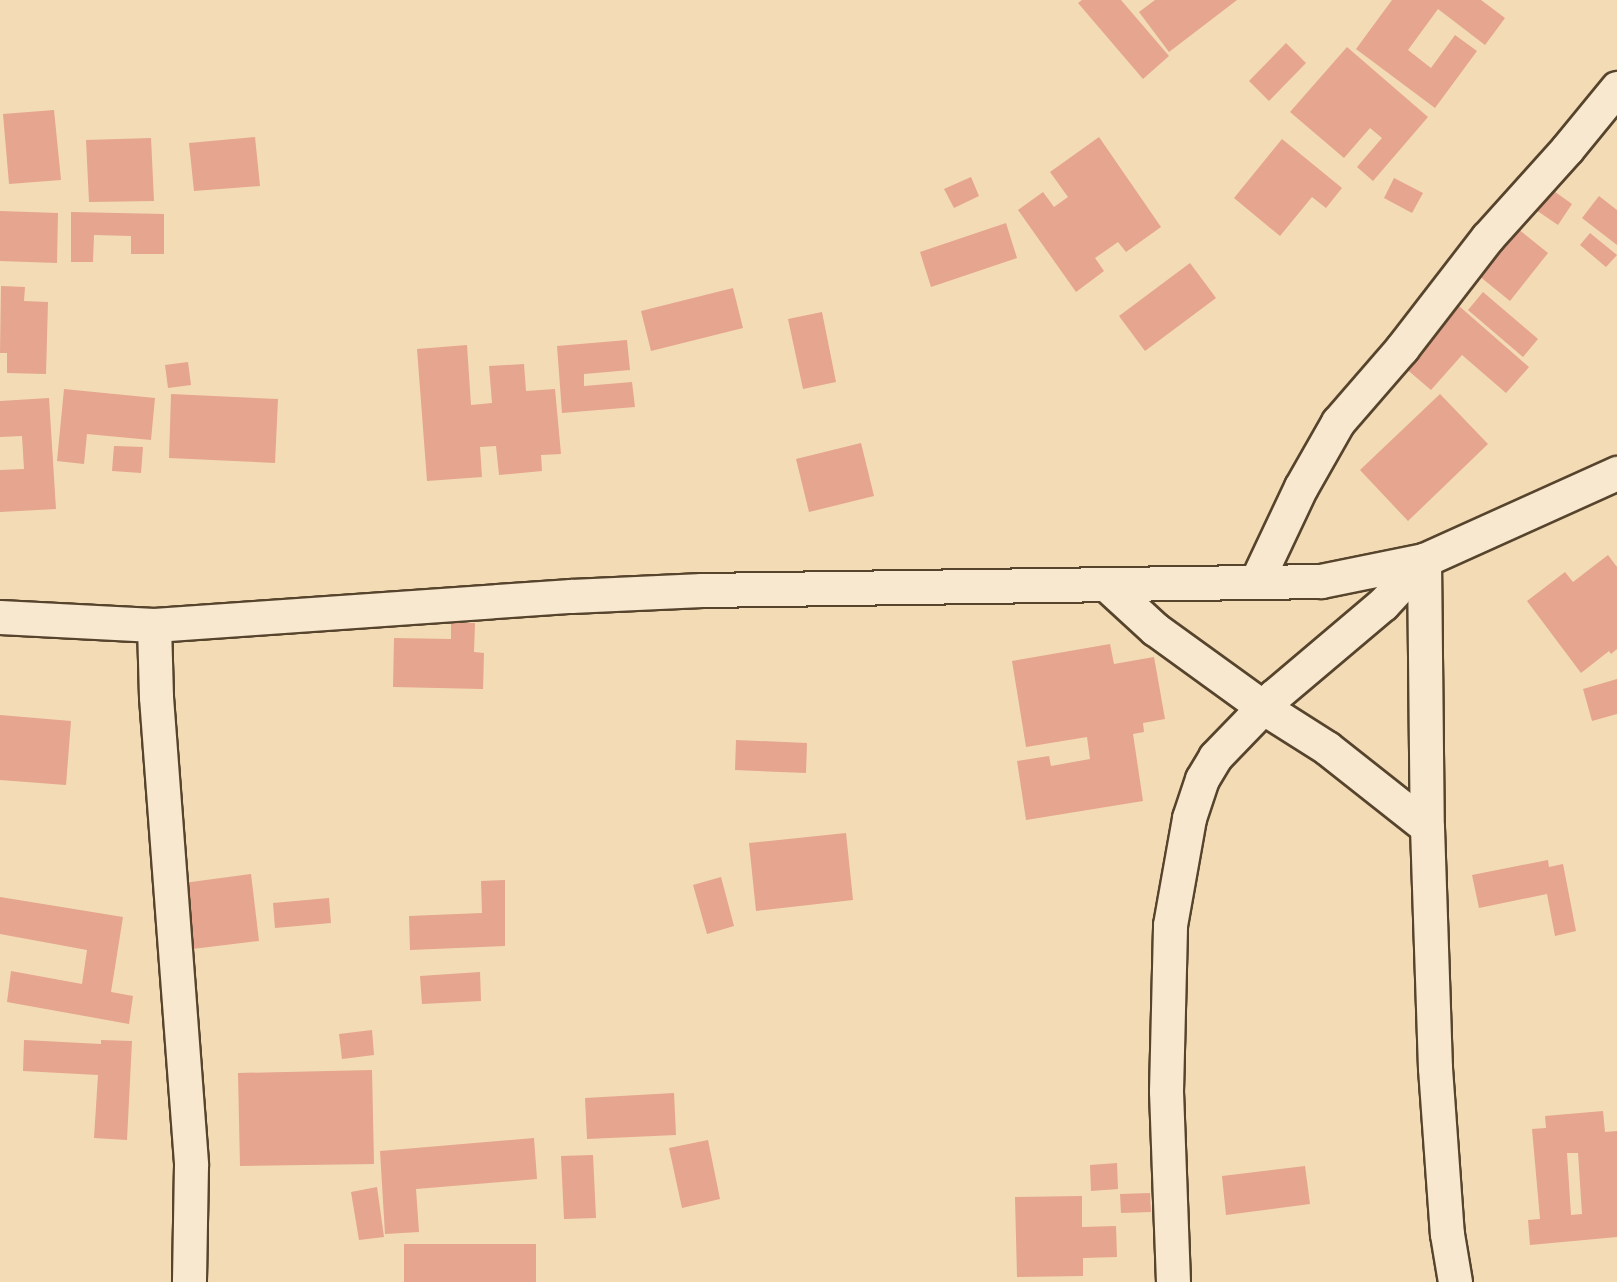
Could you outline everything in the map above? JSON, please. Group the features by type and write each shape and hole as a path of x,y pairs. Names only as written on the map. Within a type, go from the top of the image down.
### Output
{"street":[{"path":"1256,582 1301,487 1338,422 1402,348 1487,238 1567,149 1617,88"},
{"path":"0,617 154,625 571,596 702,590 1322,581 1424,560 1617,473"},
{"path":"1173,1282 1166,1091 1170,925 1189,818 1202,779 1215,757 1264,708 1383,604 1424,560"},
{"path":"1424,560 1427,827 1438,1129 1447,1234 1455,1282"},
{"path":"1106,584 1155,629 1264,708 1327,748 1427,827"},
{"path":"154,625 156,698 190,1155 189,1282"}],"building":[{"path":"1082,0 1121,0 1169,56 1143,79 1078,3"},
{"path":"1155,0 1237,0 1169,52 1139,12"},
{"path":"1392,0 1481,0 1505,18 1485,45 1438,9 1408,50 1431,68 1455,35 1477,51 1435,108 1356,49"},
{"path":"1286,43 1306,63 1269,101 1249,81"},
{"path":"1347,47 1428,117 1373,181 1357,167 1382,138 1370,128 1344,158 1290,112"},
{"path":"54,110 61,180 9,184 3,114"},
{"path":"255,137 260,186 194,191 189,143"},
{"path":"1099,137 1161,227 1126,252 1118,242 1095,258 1104,271 1076,292 1018,210 1043,192 1054,207 1068,197 1050,172"},
{"path":"151,138 154,201 89,202 86,140"},
{"path":"1282,139 1342,188 1326,208 1312,197 1280,236 1234,198"},
{"path":"971,177 979,196 954,208 944,189"},
{"path":"1394,178 1423,193 1412,213 1384,198"},
{"path":"1551,189 1572,204 1558,225 1536,210"},
{"path":"1599,196 1617,210 1617,245 1582,218"},
{"path":"0,211 58,213 57,263 0,261"},
{"path":"71,212 164,214 164,254 131,254 131,236 94,235 93,262 71,262"},
{"path":"1006,223 1017,258 931,287 920,252"},
{"path":"1512,224 1548,253 1510,301 1473,271"},
{"path":"1590,233 1617,255 1606,267 1580,245"},
{"path":"1190,263 1216,298 1145,351 1119,316"},
{"path":"1,286 25,287 24,301 48,302 46,374 7,373 7,353 0,353"},
{"path":"733,288 743,328 651,351 641,311"},
{"path":"1483,292 1538,339 1523,357 1468,310"},
{"path":"1451,299 1529,367 1506,393 1462,355 1431,390 1397,361"},
{"path":"822,312 836,382 803,389 788,319"},
{"path":"627,340 630,370 584,374 584,386 632,382 635,407 562,413 557,346"},
{"path":"467,345 471,405 492,403 489,366 524,364 526,391 555,389 561,454 541,455 542,471 499,475 496,446 480,447 482,477 427,481 417,349"},
{"path":"188,362 191,385 168,388 165,365"},
{"path":"64,389 155,398 151,440 87,434 84,464 57,461"},
{"path":"171,394 278,399 275,463 169,458"},
{"path":"1440,394 1488,444 1408,521 1360,470"},
{"path":"49,398 56,509 0,512 0,470 24,469 22,436 0,437 0,401"},
{"path":"861,443 874,496 809,512 796,459"},
{"path":"114,446 143,447 141,473 112,471"},
{"path":"1608,555 1617,567 1617,649 1611,654 1609,651 1581,673 1527,601 1565,572 1573,582"},
{"path":"451,623 475,623 474,652 484,653 483,689 393,687 394,638 451,639"},
{"path":"1110,644 1114,664 1154,657 1165,719 1143,723 1144,732 1133,734 1143,801 1026,820 1017,761 1049,756 1051,766 1090,759 1087,737 1026,747 1012,661"},
{"path":"1617,679 1617,714 1592,721 1583,689"},
{"path":"0,715 71,721 66,785 0,780"},
{"path":"736,740 807,743 806,773 735,770"},
{"path":"846,833 853,900 756,911 749,843"},
{"path":"1548,860 1549,867 1563,864 1576,931 1555,936 1547,894 1479,908 1472,875"},
{"path":"251,874 259,941 184,950 176,884"},
{"path":"721,877 734,926 707,934 693,885"},
{"path":"505,880 505,946 410,950 409,916 482,913 481,881"},
{"path":"0,897 123,917 111,992 133,996 129,1024 7,1002 11,971 82,984 87,950 0,934"},
{"path":"329,898 331,923 275,928 273,903"},
{"path":"480,972 481,1001 422,1004 420,976"},
{"path":"372,1030 374,1055 342,1059 339,1034"},
{"path":"24,1040 101,1044 101,1040 132,1041 127,1140 94,1138 98,1075 23,1071"},
{"path":"372,1070 374,1164 240,1166 238,1073"},
{"path":"674,1093 676,1135 587,1139 585,1098"},
{"path":"1603,1111 1605,1132 1617,1131 1617,1237 1530,1245 1528,1220 1540,1219 1532,1129 1546,1128 1545,1116","holes":["1567,1153 1578,1153 1582,1214 1571,1215"]},
{"path":"534,1138 537,1179 416,1189 419,1232 385,1234 380,1151"},
{"path":"708,1140 720,1199 682,1208 669,1148"},
{"path":"593,1155 596,1218 564,1219 561,1156"},
{"path":"1117,1163 1118,1189 1091,1191 1090,1165"},
{"path":"1305,1166 1310,1204 1226,1215 1222,1176"},
{"path":"377,1187 384,1237 359,1240 351,1192"},
{"path":"1150,1193 1151,1212 1121,1213 1120,1194"},
{"path":"1082,1196 1082,1227 1116,1226 1117,1257 1083,1258 1083,1276 1017,1277 1015,1197"},
{"path":"404,1244 536,1244 536,1282 404,1282"}]}
